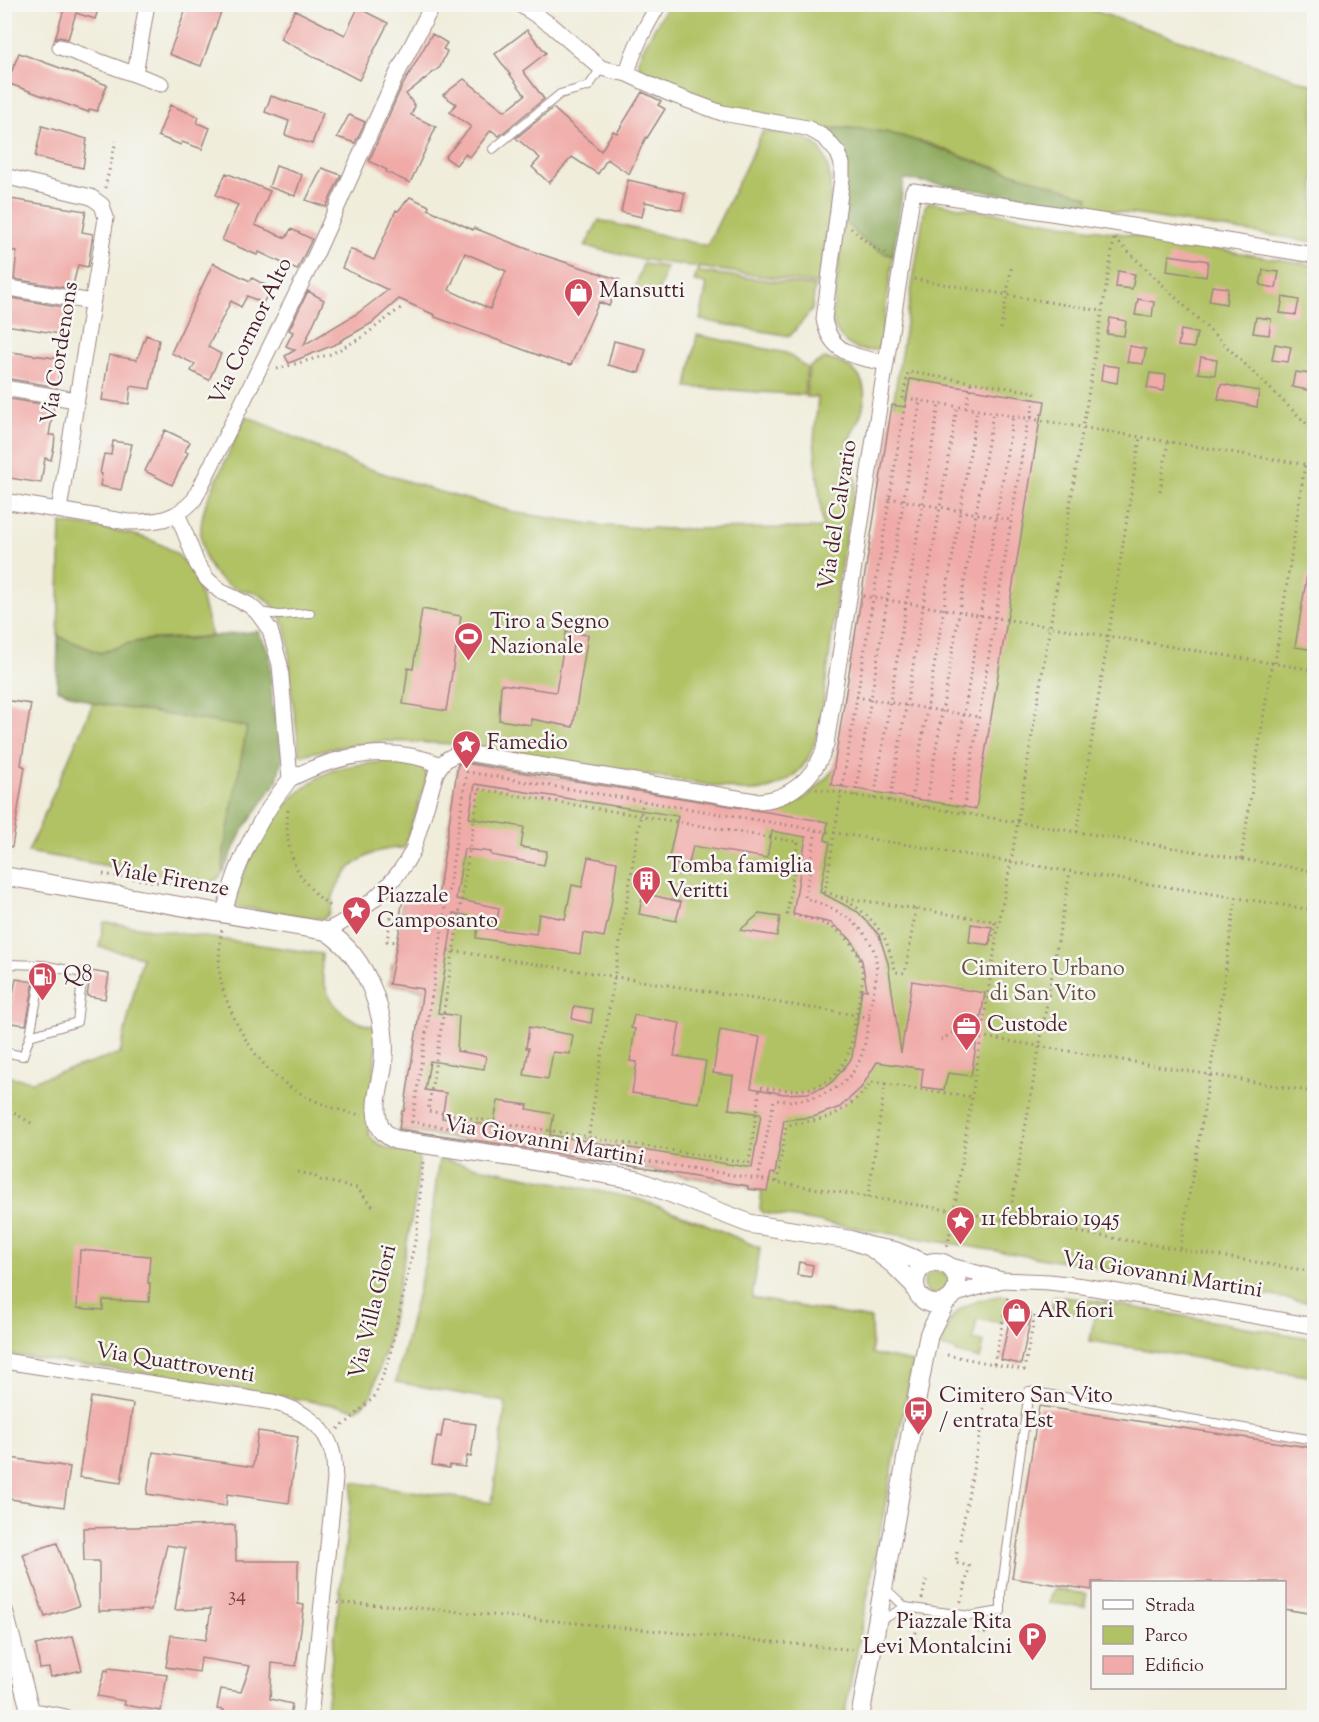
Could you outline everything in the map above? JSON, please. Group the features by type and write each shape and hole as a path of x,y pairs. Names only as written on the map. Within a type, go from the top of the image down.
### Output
{"street":[{"path":"135,74 147,4"},
{"name":"Via Cormor Alto","path":"178,515 194,500 315,254 395,78 434,4"},
{"path":"519,4 551,24 601,68 627,74 668,93 722,113 807,128 825,138 838,153 842,164 824,319 826,329 836,345 847,352 886,363"},
{"path":"627,74 630,59 659,4"},
{"path":"60,47 161,84"},
{"path":"4,176 91,197 102,205"},
{"name":"Via del Calvario","path":"441,765 454,755 467,753 755,801 775,799 806,780 822,756 826,744 913,191 1314,255"},
{"name":"Via Cordenons","path":"58,510 106,218 102,205"},
{"path":"4,287 92,302"},
{"path":"4,388 76,400"},
{"path":"4,501 128,522 147,522 178,515 198,564 207,579 220,591 249,605 270,630 280,665 290,779"},
{"path":"224,914 229,893 259,824 274,799 290,779 319,765 366,754 391,753 418,757 441,765 432,784 413,850 399,872 347,920 326,931 343,944 364,973 378,1008 384,1042 377,1118"},
{"name":"Viale Firenze","path":"4,876 326,931"},
{"name":"Via Giovanni Martini","path":"377,1118 380,1127 388,1136 396,1140 512,1157 636,1180 751,1224 851,1240 868,1246 938,1260 1002,1280 1083,1286 1314,1326"},
{"name":"Via Giovanni Martini","path":"868,1246 893,1264 919,1293"},
{"path":"860,1718 929,1334 956,1286 956,1280 950,1268 938,1260 917,1273 919,1293 929,1334"},
{"name":"Via Giovanni Martini","path":"949,1298 1002,1280"},
{"path":"919,1293 935,1304 949,1298"},
{"name":"Via Quattroventi","path":"4,1361 281,1404 306,1416 326,1437"},
{"path":"310,1718 335,1479 333,1454 326,1437"},
{"path":"4,1612 31,1715 64,1718"}],"lane":[{"path":"493,148 560,94 589,86 601,68"},
{"path":"257,612 279,615 309,614"},
{"path":"5,981 8,964 43,965 83,973 77,1022 30,1036"},
{"path":"4,1052 23,1056 30,1036 43,965"},
{"path":"884,1587 905,1607 970,1616 1001,1611 1001,1593 1029,1391 1314,1440"},
{"path":"878,1622 905,1607"}],"path":[{"path":"102,205 116,141"},
{"path":"837,215 873,247 886,254 902,257"},
{"path":"938,1260 948,1244 954,1210 973,1097 992,940 1011,862 1114,232"},
{"path":"1114,238 1310,427 1314,402"},
{"path":"1001,329 1011,264"},
{"path":"913,279 1102,311"},
{"path":"261,365 277,369 332,354 361,338 402,307"},
{"path":"963,813 1011,520 1030,419 1035,392 908,372 903,398 906,398 993,413 1030,419 1082,427 1140,437 1168,441 1305,464 1314,465"},
{"path":"966,408 971,382"},
{"path":"906,398 825,892 997,921"},
{"path":"855,796 920,401"},
{"path":"874,799 939,404"},
{"path":"890,801 957,407"},
{"path":"911,805 976,410"},
{"path":"926,807 993,413"},
{"path":"948,811 1013,416"},
{"path":"1077,832 1140,437"},
{"path":"1160,491 1168,441"},
{"path":"1240,859 1305,464"},
{"path":"889,498 1011,520"},
{"path":"861,596 1314,670"},
{"path":"856,697 978,717"},
{"path":"458,1130 412,1122 467,772 1314,910"},
{"path":"290,779 287,816 291,853 306,885 331,907"},
{"path":"479,789 640,816 798,842 788,914 824,922 833,927 849,942 862,966 848,1056 829,1080 812,1089 789,1091 760,1088 749,1163 428,1111 479,789"},
{"path":"816,789 1314,871"},
{"path":"586,1151 643,801"},
{"path":"758,1179 774,1100 785,1102 806,1100 835,1089 846,1080 855,1070 862,1056 871,1017 877,962 872,946 852,921 839,911 806,898 816,830"},
{"path":"1009,1220 1070,872"},
{"path":"103,873 229,893"},
{"path":"839,896 866,913 884,937 896,972 905,973 916,909"},
{"path":"1180,1249 1210,1075 1236,898"},
{"path":"224,914 220,944 221,980 229,1006 255,1052 280,1080 303,1096 350,1113 377,1118"},
{"path":"391,917 387,941 398,942"},
{"path":"448,950 871,1017"},
{"path":"941,1040 954,1032 1314,1092"},
{"path":"777,1182 786,1126 836,1113 862,1095 872,1082 973,1097"},
{"path":"868,1197 885,1084"},
{"path":"4,1107 31,1123"},
{"name":"Via Villa Glori","path":"326,1437 350,1420 375,1396 389,1360 417,1232 425,1145"},
{"path":"563,1147 954,1210 1314,1272"},
{"path":"298,1172 313,1175 320,1180 357,1188 375,1209"},
{"path":"994,1364 1008,1296"},
{"path":"947,1355 1024,1370 1035,1316 1005,1310"},
{"path":"960,1540 989,1384"},
{"path":"954,1605 960,1603 963,1598 969,1566 956,1563 957,1552"},
{"path":"926,1580 923,1596 931,1599"},
{"path":"323,1603 388,1605 873,1652"},
{"path":"913,1651 918,1622"},
{"path":"978,1632 985,1633 986,1629"}],"green space":[{"path":"668,5 1077,5 1314,85 1314,242 1087,207 1088,197 972,160 925,142 849,128 823,129 762,117 697,98 645,75 640,70 638,60"},
{"path":"849,128 897,135 1075,192 1089,197 1087,207 904,179 893,256 886,254 866,242 844,221 846,152 834,137 823,129"},
{"path":"763,131 809,140 821,150 828,166 830,206 818,284 639,259 585,246 599,220 707,246"},
{"name":"Cimitero Urbano di San Vito","path":"929,202 1314,265 1314,1303 764,1213 760,1209 762,1191 748,1189 747,1186 399,1130 423,990 389,984 392,964 394,964 402,917 400,917 403,898 437,903 459,761 770,813 790,807 806,797 834,769 925,206"},
{"path":"844,221 873,247 893,256 880,349 855,348 843,339 834,326 832,318"},
{"path":"643,264 667,267 658,293 635,288"},
{"path":"698,268 700,272 815,286 812,310 790,336 700,320 707,284 694,282"},
{"path":"697,335 786,353 807,368 804,395 687,387"},
{"path":"824,359 845,365 859,376 863,384 864,403 846,449 847,458 854,470 856,484 841,565 821,716 810,753 795,775 764,790 747,791 455,744 385,741 300,755 286,629 281,618 263,597 237,589 225,583 215,574 208,564 201,541 206,503 246,416 355,464 437,491 517,513 605,526 669,529 823,528 814,441 818,397 806,397 809,367"},
{"path":"61,523 132,534 166,547 180,557 194,576 212,636 148,640 100,653 58,636"},
{"path":"258,631 270,654 272,702 282,758 277,781 241,833 223,872 224,851 247,727 93,703 57,689 58,636 100,653 130,643 155,639 189,639"},
{"path":"93,703 247,727 224,851 223,868 217,880 205,883 28,852"},
{"path":"389,761 417,765 425,772 427,778 404,848 393,848 371,854 353,866 339,883 330,911 323,919 237,907 234,903 240,884 258,845 270,826 299,792 316,779 334,770"},
{"path":"104,922 322,954 324,981 334,1003 352,1019 378,1027 369,1135 386,1148 420,1153 415,1202 387,1344 371,1396 357,1409 150,1374 5,1354 5,1076 32,1081 120,1054 142,957 99,947"},
{"path":"439,1159 638,1199 701,1222 760,1248 752,1298 871,1319 872,1354 913,1362 844,1717 679,1718 633,1711 632,1718 325,1717 353,1482 492,1503 506,1402 396,1382 427,1254"},
{"path":"936,1271 945,1274 948,1283 945,1292 936,1295 927,1292 924,1283 927,1274"},
{"path":"1008,1296 1002,1323 977,1319 973,1340 984,1342 980,1359 941,1347 944,1334 953,1316 976,1301"},
{"path":"1054,1296 1097,1301 1314,1339 1314,1377 1090,1341 1094,1317 1051,1310"},
{"path":"1054,1589 1086,1594 1085,1607 1049,1603"}],"building":[{"path":"59,4 100,4 95,19 76,13 68,39 59,37 55,39 64,9 59,7"},
{"path":"188,4 224,4 201,66 169,54"},
{"path":"358,8 388,23 359,80 280,39 295,10 345,35"},
{"path":"527,30 546,53 523,71 544,99 499,136 491,130 470,157 465,154 456,165 445,157 471,127 450,112 456,104 443,95 464,79 505,111 525,95 495,54"},
{"path":"432,34 447,43 443,49 447,51 440,67 406,94 415,106 411,115 436,127 410,183 369,161 401,88"},
{"path":"19,53 107,85 97,111 90,109 88,112 7,83"},
{"path":"642,92 661,101 658,105 665,109 646,137 629,174 607,159 598,174 572,157 549,183 532,167 540,158 516,138 553,108 601,151 613,131 617,133"},
{"path":"271,96 323,113 312,144 285,135 289,121 265,112"},
{"path":"170,105 199,117 197,123 210,128 202,149 182,142 181,145 158,136"},
{"path":"349,115 365,122 355,143 337,137"},
{"path":"42,126 87,139 83,168 35,157"},
{"path":"276,166 302,175 295,196 269,187"},
{"path":"322,168 341,175 326,207 306,200"},
{"path":"226,173 270,191 255,225 286,238 291,229 312,239 297,270 259,252 257,255 222,240 238,205 216,195"},
{"path":"628,180 685,193 681,210 645,202 642,217 621,212"},
{"path":"410,197 429,206 428,209 473,230 474,228 540,254 620,280 609,306 599,302 571,365 554,361 435,317 399,299 372,323 341,342 289,363 285,356 295,350 286,346 293,332 289,330 308,291 324,300 304,345 358,313 388,290 342,268 350,249 374,260 396,210 398,211","holes":["465,253 506,271 490,309 449,290"]},
{"path":"4,198 86,211 82,232 93,234 88,267 78,265 72,289 14,279 17,251 4,250"},
{"path":"1169,255 1208,261 1206,277 1167,271"},
{"path":"213,263 250,281 252,278 271,288 263,303 247,296 241,307 231,301 208,347 221,354 209,380 191,371 195,364 171,353"},
{"path":"1263,270 1279,272 1276,288 1260,285"},
{"path":"1118,271 1135,274 1132,289 1116,287"},
{"path":"1212,286 1228,288 1226,304 1209,301"},
{"path":"1283,297 1299,300 1296,315 1280,313"},
{"path":"12,298 69,308 65,335 6,325"},
{"path":"1138,299 1154,302 1152,317 1135,315"},
{"path":"1256,317 1271,319 1269,335 1253,333"},
{"path":"1110,318 1126,321 1124,336 1107,334"},
{"path":"1181,330 1197,333 1194,348 1178,346"},
{"path":"146,335 159,340 150,389 131,386 129,404 102,400 109,355 137,360"},
{"path":"614,341 646,349 639,373 608,365"},
{"path":"1275,344 1291,347 1288,362 1272,360"},
{"path":"1130,346 1146,349 1143,364 1127,362"},
{"path":"4,351 61,359 57,387 4,378"},
{"path":"1201,357 1217,360 1215,375 1198,373"},
{"path":"1103,365 1119,367 1117,383 1101,380"},
{"path":"1295,372 1310,374 1308,390 1292,387"},
{"path":"1150,373 1166,375 1164,391 1147,388"},
{"path":"910,379 1045,401 976,809 831,785 892,405 905,407"},
{"path":"1221,384 1259,391 1257,407 1218,399"},
{"path":"4,398 54,406 49,435 55,435 54,447 51,460 45,458 41,483 4,477"},
{"path":"165,430 190,442 185,451 188,453 172,485 145,471"},
{"path":"113,441 132,444 121,490 100,486 104,454 111,455"},
{"path":"1307,575 1314,576 1314,614 1311,635 1314,635 1314,650 1295,647"},
{"path":"422,609 461,616 446,711 403,704 408,668 413,669"},
{"path":"566,632 588,635 573,727 531,719 531,725 499,720 501,684 556,692"},
{"path":"4,700 31,704 21,765 25,767 12,847 4,846"},
{"path":"466,763 828,822 825,840 830,842 820,892 858,912 879,935 888,963 901,1053 912,981 985,993 971,1076 948,1073 944,1090 921,1087 923,1069 877,1062 861,1088 840,1107 813,1117 784,1120 775,1174 771,1173 767,1191 514,1146 399,1129 402,1111 404,1111 423,989 389,984 402,917 400,917 403,898 437,903 458,764","holes":["475,784 678,816 668,862 688,867 693,846 767,858 772,831 806,837 793,914 831,923 853,942 862,961 867,990 862,989 852,1057 849,1062 833,1081 808,1093 784,1094 751,1088 760,1037 720,1030 713,1073 733,1076 729,1109 761,1114 752,1168 550,1135 554,1114 527,1109 528,1105 498,1101 493,1126 442,1118 446,1093 425,1090 430,1061 484,1069 486,1056 457,1051 459,1016 438,1013 454,913 497,922 499,908 456,899 464,849 491,852 491,855 544,865 547,851 521,847 524,827 469,818"]},
{"path":"588,857 617,862 604,937 583,933 580,954 476,938 478,927 536,934 539,914 565,919 572,885 582,887"},
{"path":"643,893 681,902 676,921 639,914"},
{"path":"759,914 780,917 777,936 740,930"},
{"path":"971,924 992,927 989,945 969,942"},
{"path":"91,971 109,974 105,999 87,996"},
{"path":"16,979 34,982 26,1025 4,1022 4,1003 11,1004"},
{"path":"574,1006 593,1009 591,1023 572,1019"},
{"path":"634,1015 680,1023 674,1056 706,1061 699,1103 632,1093 637,1062 630,1061 635,1029 631,1028"},
{"path":"529,1027 573,1035 570,1054 553,1052 548,1079 524,1075 529,1048 526,1048"},
{"path":"80,1250 150,1256 149,1302 103,1300 103,1310 77,1308"},
{"path":"799,1262 813,1265 811,1277 797,1275"},
{"name":"AR fiori","path":"1011,1312 1031,1317 1021,1364 1001,1360"},
{"path":"91,1397 133,1404 121,1483 79,1477"},
{"path":"1039,1406 1314,1448 1314,1614 1286,1609 1286,1581 1091,1581 1091,1590 1012,1578"},
{"path":"444,1420 476,1424 471,1457 467,1456 465,1467 449,1465 449,1468 432,1465 437,1436 441,1437"},
{"path":"258,1431 298,1437 289,1503 227,1494 226,1506 147,1494 153,1452 253,1467"},
{"path":"4,1457 70,1467 64,1507 4,1498"},
{"path":"235,1525 236,1561 298,1561 298,1604 304,1605 296,1666 272,1663 270,1699 292,1704 290,1718 222,1718 224,1710 217,1709 221,1689 241,1692 250,1666 201,1658 199,1672 166,1667 171,1635 206,1640 211,1609 175,1610 185,1548 167,1545 151,1610 99,1611 99,1561 84,1561 83,1528"},
{"path":"57,1543 79,1606 45,1617 23,1554"},
{"path":"73,1636 82,1670 51,1677 49,1668 40,1669 36,1645"},
{"path":"108,1668 167,1675 161,1711 124,1705 125,1701 97,1696 105,1670 108,1671"}],"place":[{"name":"Mansutti","path":"578,318"},
{"name":"Tiro a Segno Nazionale","path":"469,662"},
{"name":"Famedio","path":"466,770"},
{"name":"Tomba famiglia Veritti","path":"646,906"},
{"name":"Piazzale Camposanto","path":"356,936"},
{"name":"Q8","path":"42,1002"},
{"name":"Custode","path":"966,1052"},
{"name":"11 febbraio 1945","path":"960,1246"},
{"name":"AR fiori","path":"1016,1338"},
{"name":"Cimitero San Vito / entrata Est","path":"918,1436"},
{"name":"Piazzale Rita Levi Montalcini","path":"1033,1662"}]}
